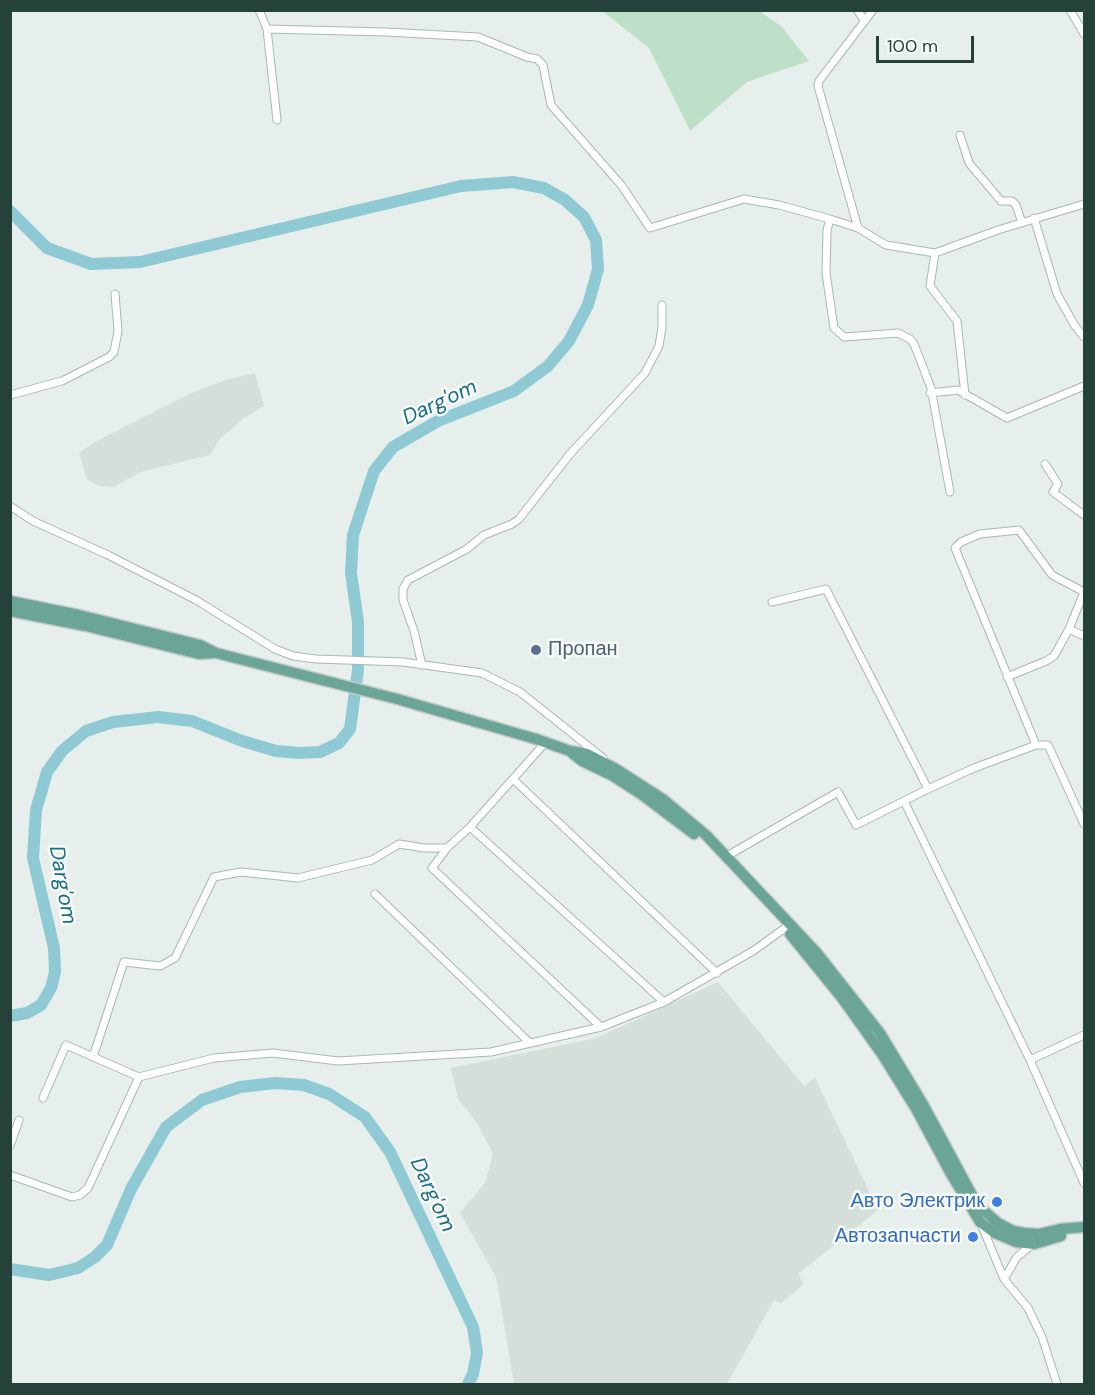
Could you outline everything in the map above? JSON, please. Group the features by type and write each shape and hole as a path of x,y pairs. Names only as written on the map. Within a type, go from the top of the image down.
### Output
{"main road":[{"path":"10,601 79,615 200,645 216,653 397,699 570,751 587,754 616,769 664,800 706,835 817,953 880,1033 886,1051 915,1107 951,1174 981,1222 1005,1239 1034,1244 1080,1228"},
{"path":"10,612 86,626 199,654 216,653"},
{"path":"570,751 582,761 613,776 641,794 694,834 725,862 785,928 886,1051 924,1106 972,1195 983,1210 1012,1231 1039,1234 1060,1229 1080,1228"}],"street":[{"path":"259,10 267,30 277,120"},
{"path":"857,10 866,21"},
{"path":"858,228 818,86 819,81 873,10"},
{"path":"1070,10 1084,34"},
{"path":"267,30 386,32 478,37 537,59 543,65 552,105 622,186 650,228 744,199 779,205 858,228 886,245 935,253 1034,218 1084,204"},
{"path":"960,135 969,163 1001,201 1012,201 1016,205 1022,223"},
{"path":"1034,218 1058,294 1075,326 1084,337"},
{"path":"830,219 827,230 826,273 834,328 844,337 898,333 910,339 931,388 930,393 950,492"},
{"path":"935,253 930,286 957,321 965,395"},
{"path":"11,393 62,381 109,357 114,352 118,331 115,294"},
{"path":"422,665 414,631 403,600 403,589 408,580 467,549 483,535 519,519 570,454 645,373 658,346 662,327 662,305"},
{"path":"930,393 958,390 1007,418 1084,386"},
{"path":"1045,464 1058,484 1053,492 1084,515"},
{"path":"10,506 33,521 108,555 196,600 275,649 293,656 403,662 482,673 520,692 616,769"},
{"path":"1007,677 1054,656 1069,629 1084,592 1052,575 1019,530 980,534 961,542 955,548 1007,677 1036,746"},
{"path":"772,602 826,589 928,789"},
{"path":"1069,629 1084,636"},
{"path":"545,743 470,827 447,848 432,868 601,1027"},
{"path":"727,856 838,792 856,825 978,766 1036,746 1048,745 1084,824"},
{"path":"513,779 717,973"},
{"path":"904,801 1030,1060 1084,1183"},
{"path":"470,827 664,1002"},
{"path":"93,1057 124,962 160,966 175,958 214,876 241,872 298,878 372,860 399,844 424,848 447,848"},
{"path":"375,894 530,1043"},
{"path":"43,1098 66,1045 140,1077 214,1058 273,1053 338,1061 491,1052 601,1027 664,1002 753,951 785,928"},
{"path":"1030,1060 1084,1035"},
{"path":"10,1175 72,1197 80,1195 88,1188 140,1077"},
{"path":"10,1146 20,1120"},
{"path":"981,1222 984,1235 1004,1279 1028,1308 1042,1337 1056,1384"},
{"path":"1004,1279 1017,1257 1034,1244"}],"shaded area":[{"path":"255,373 264,406 244,418 220,439 210,455 140,472 114,487 99,486 87,479 79,453 95,442 189,394 225,380"},
{"path":"718,982 804,1086 815,1078 878,1210 798,1274 804,1284 781,1303 774,1300 727,1384 514,1384 496,1277 460,1213 485,1183 493,1154 477,1123 458,1099 451,1068 596,1038"}],"green space":[{"path":"602,11 759,11 781,26 809,61 747,82 690,131 649,48"}],"waterway":[{"name":"Darg'om","path":"10,211 47,248 91,264 140,262 461,186 513,182 544,188 565,200 584,217 596,240 598,269 588,305 569,341 548,366 514,391 438,421 393,447 374,471 353,535 351,573 358,622 358,670 350,729 339,743 320,752 276,751 242,741 192,721 158,717 113,722 86,731 62,751 47,772 36,810 33,858 54,948 55,972 51,988 41,1005 27,1013 10,1016"},
{"name":"Darg'om","path":"10,1269 49,1275 78,1268 95,1257 107,1245 131,1189 166,1127 202,1100 240,1087 275,1083 304,1085 329,1094 365,1117 390,1152 473,1327 477,1353 473,1374 468,1384"}],"place":[{"name":"Пропан","path":"536,650"},
{"name":"Авто Электрик","path":"997,1202"},
{"name":"Автозапчасти","path":"973,1237"}]}
